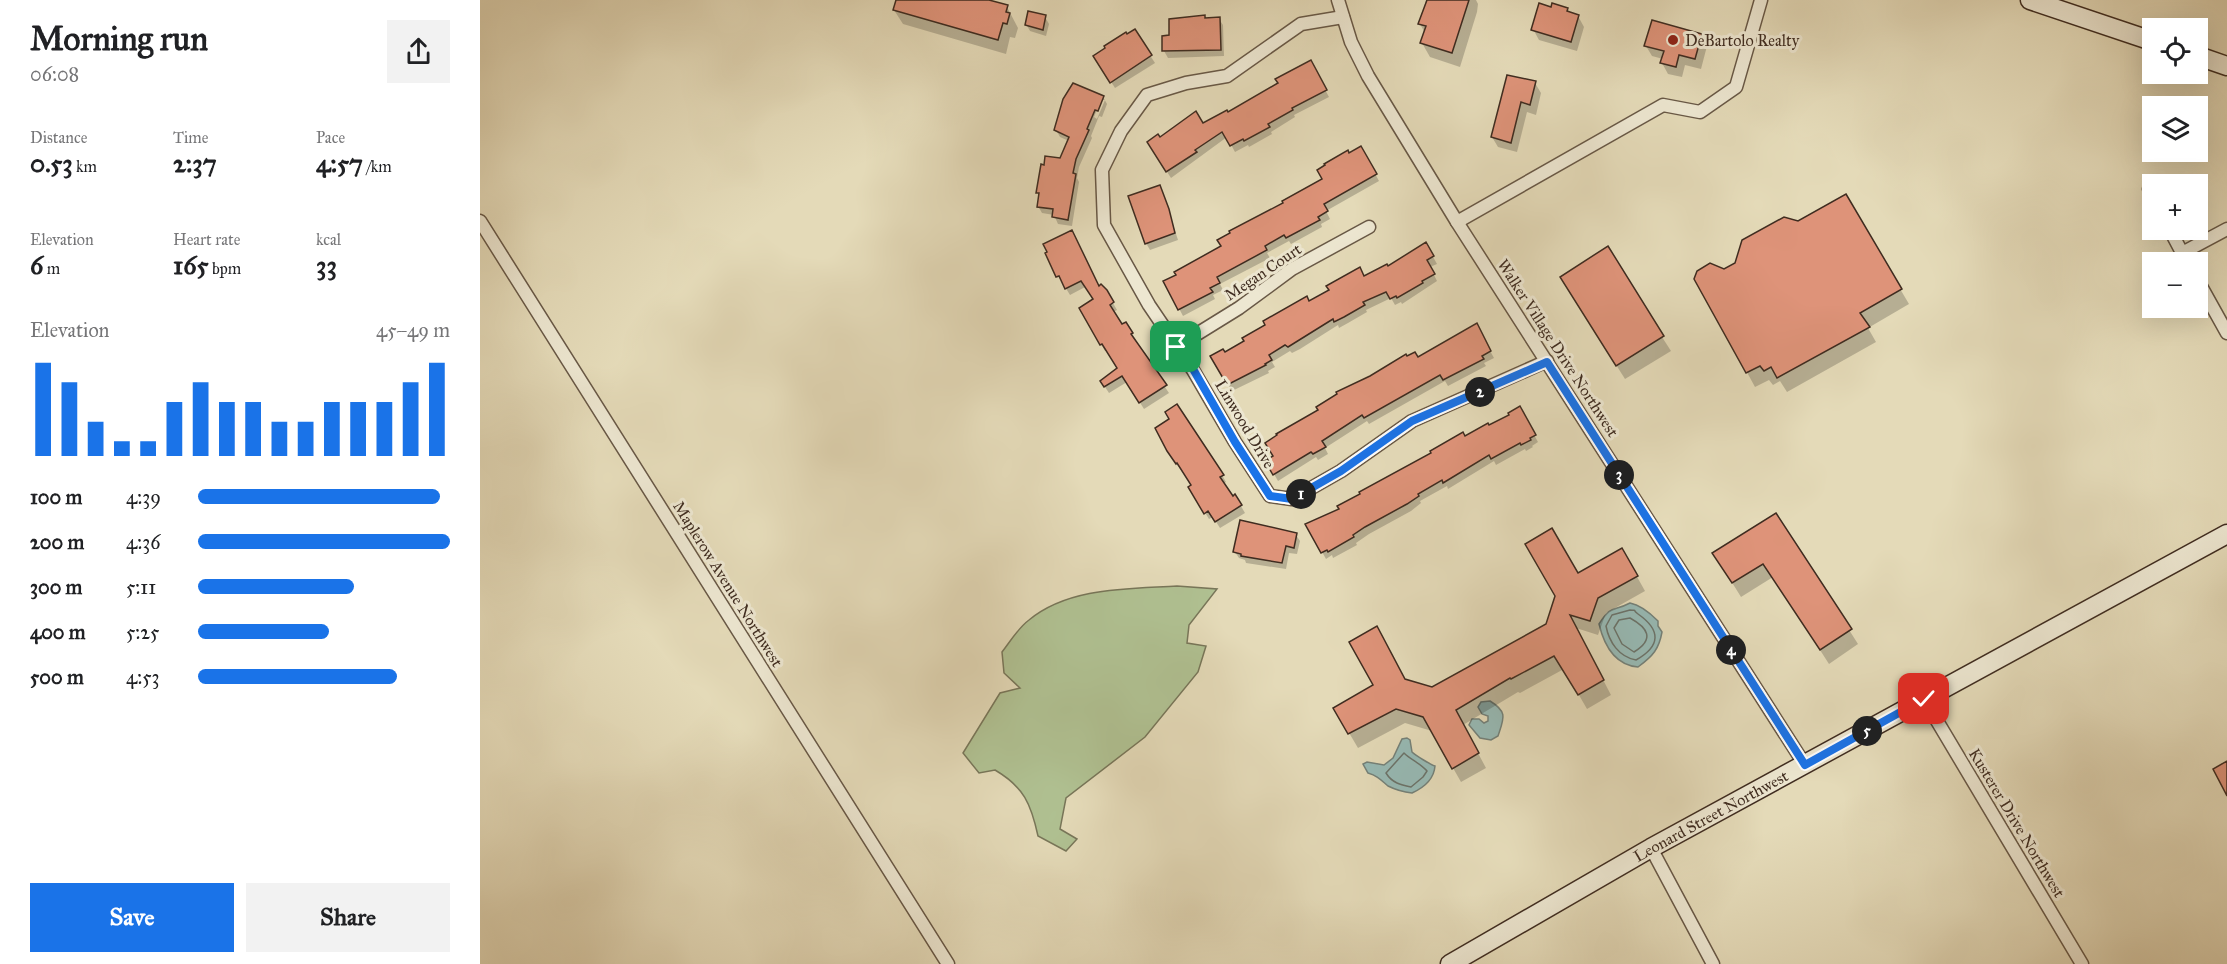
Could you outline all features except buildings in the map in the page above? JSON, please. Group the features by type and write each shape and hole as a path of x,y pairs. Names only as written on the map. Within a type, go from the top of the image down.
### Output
{"main road":[{"path":"2030,0 2142,38"},
{"path":"2208,59 2227,66"},
{"name":"Leonard Street Northwest","path":"1450,964 1652,848 2227,534"}],"street":[{"name":"Walker Village Drive Northwest","path":"1338,0 1351,42 1368,76 1457,222 1805,765"},
{"path":"1457,222 1663,105 1700,112 1736,87 1761,0"},
{"name":"Linwood Drive","path":"1343,17 1301,24 1227,76 1186,83 1147,95 1121,131 1102,170 1104,225 1149,305 1193,369 1235,442 1270,496 1292,499 1341,471 1412,421 1547,362"},
{"name":"Maplerow Avenue Northwest","path":"480,221 948,964"},
{"name":"Megan Court","path":"1176,347 1239,308 1292,269 1369,227"},
{"path":"2194,252 2227,229"},
{"path":"2208,299 2227,333"},
{"name":"Kusterer Drive Northwest","path":"1924,699 2082,964"},
{"path":"1652,848 1713,964"}],"green space":[{"path":"1177,586 1217,589 1189,625 1187,643 1206,646 1198,672 1145,737 1066,798 1060,829 1077,839 1066,851 1038,836 1025,797 1013,783 995,770 979,773 963,753 1000,693 1020,688 1004,673 1002,652 1025,623 1045,609 1062,601 1119,589"}],"water":[{"path":"1630,603 1642,607 1652,615 1658,621 1662,632 1654,652 1638,667 1623,662 1612,653 1599,624 1610,611"},
{"path":"1490,701 1500,709 1503,716 1498,736 1491,740 1480,738 1469,725 1472,719 1479,719 1484,723 1488,721 1488,716 1482,714 1478,707 1481,702"},
{"path":"1402,739 1410,740 1412,752 1435,766 1433,775 1412,793 1388,786 1368,773 1363,764 1367,762 1384,765 1393,758"}],"place":[{"name":"DeBartolo Realty","path":"1673,40"}],"route":[{"path":"1176,347 1193,369 1235,442 1270,496 1292,499 1341,471 1412,421 1547,362 1805,765 1924,699"}]}
